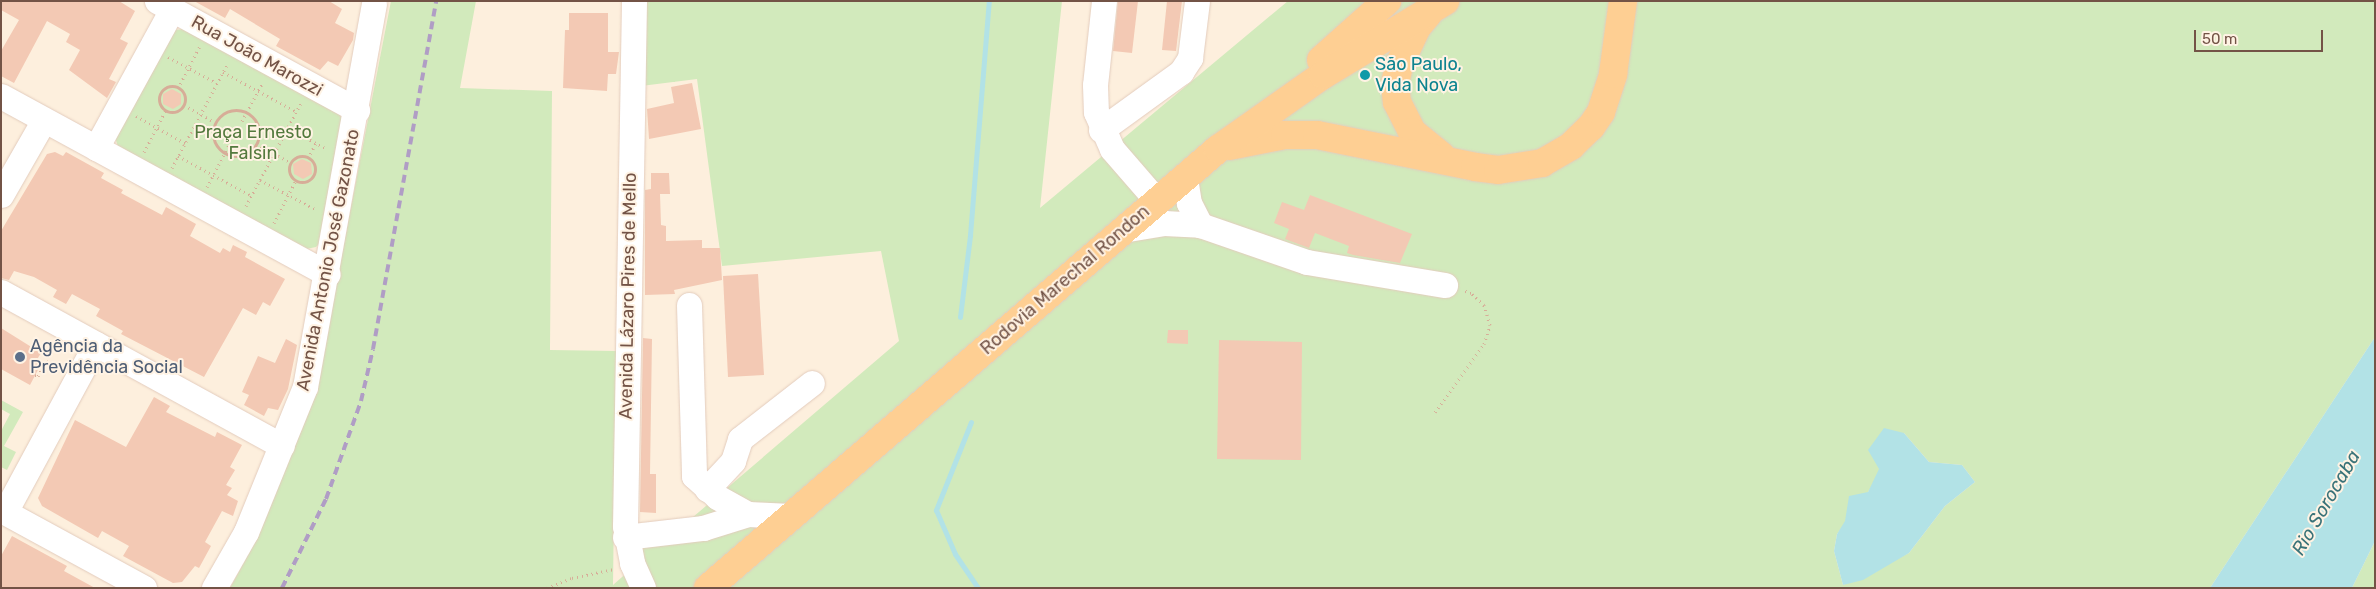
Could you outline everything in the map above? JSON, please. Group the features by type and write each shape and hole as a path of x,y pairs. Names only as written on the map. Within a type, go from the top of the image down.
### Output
{"main road":[{"path":"1227,141 1387,1"},
{"path":"1227,141 1317,135 1498,170 1525,167 1555,157 1585,135 1601,112 1608,94 1623,1"},
{"path":"1440,4 1418,27 1407,46 1395,84 1397,102 1412,132 1447,160"},
{"name":"Rodovia Marechal Rondon","path":"708,588 1227,141 1323,75 1440,4"}],"street":[{"name":"Avenida Lázaro Pires de Mello","path":"634,1 625,537 632,563 643,588"},
{"path":"1104,1 1095,85 1096,112 1101,130 1112,148 1157,201"},
{"path":"1101,130 1181,72 1190,58 1197,1"},
{"name":"Avenida Antonio José Gazonato","path":"214,588 246,532 305,387 328,274 374,3"},
{"path":"96,148 165,5"},
{"name":"Rua João Marozzi","path":"165,5 357,110"},
{"path":"1,96 328,274"},
{"path":"1,194 44,120"},
{"path":"1185,178 1189,203 1200,226"},
{"path":"1122,230 1164,223 1200,226 1306,262 1445,285"},
{"path":"1,292 282,446"},
{"path":"689,305 692,467 694,476 706,489 748,514"},
{"path":"96,344 3,511 144,588"},
{"path":"706,489 733,461 740,439 812,383"},
{"path":"625,537 702,528 748,514 791,516"}],"path":[{"path":"178,88 202,42"},
{"path":"160,53 217,84"},
{"path":"170,172 231,57"},
{"path":"223,72 296,112"},
{"path":"242,121 266,76"},
{"path":"168,87 178,88 184,96 184,105 176,112 166,110 160,103 161,93 168,87"},
{"path":"243,212 305,96"},
{"path":"184,105 215,122"},
{"path":"141,157 166,110"},
{"path":"129,112 186,143"},
{"path":"226,112 246,113 259,130 256,144 239,156 225,154 213,136 215,122 226,112"},
{"path":"288,128 336,153"},
{"path":"308,158 316,143"},
{"path":"256,144 291,163"},
{"path":"205,192 229,145"},
{"path":"178,156 252,196"},
{"path":"299,157 308,158 315,165 314,175 306,181 296,180 290,173 291,163 299,157"},
{"path":"260,180 324,214"},
{"path":"272,228 296,180"},
{"path":"1435,412 1484,344 1490,325 1484,305 1471,293 1445,285"},
{"path":"36,375 38,376 46,361 60,369"},
{"path":"547,588 632,563"}],"green space":[{"path":"391,1 476,1 460,88 552,91 550,350 616,351 613,585 639,562 635,546 665,541 899,341 881,251 722,266 697,79 641,86 644,1 1062,1 1040,208 1288,1 2375,1 2375,337 2210,588 230,588 256,540 317,382","holes":["1904,433 1929,462 1962,465 1975,482 1945,506 1909,553 1843,585 1834,551 1837,534 1868,492"]},
{"name":"Praça Ernesto Falsin","path":"185,29 340,115 342,119 320,243 316,247 306,249 118,147 115,137 174,30"},
{"path":"1,400 23,412 4,446 16,452 7,470 1,467 1,431 10,414 1,409"},
{"path":"2375,541 2375,588 2352,588"}],"water":[{"name":"Rio Sorocaba","path":"2375,337 2375,541 2352,588 2210,588"},
{"path":"1884,428 1904,433 1929,462 1962,465 1975,482 1945,506 1909,553 1863,580 1843,585 1834,551 1837,534 1845,521 1849,496 1868,492 1879,469 1868,450"}],"building":[{"path":"1,1 119,1 135,11 120,39 128,43 109,79 116,82 107,98 69,70 80,50 66,42 70,34 47,21 14,83 1,76 1,51 19,20 1,10"},
{"path":"194,1 329,1 342,9 335,23 354,33 353,40 338,66 328,61 320,70 276,46 280,39 230,9 225,18"},
{"path":"1118,1 1138,1 1132,53 1113,51"},
{"path":"1167,1 1182,1 1176,51 1162,50"},
{"path":"569,13 608,13 608,52 619,52 616,74 608,74 607,91 563,88 565,30 569,30"},
{"path":"692,83 701,129 649,139 647,109 674,103 671,87"},
{"path":"172,89 181,94 181,104 173,109 163,104 163,94"},
{"path":"55,152 63,156 66,152 104,173 101,178 123,190 121,193 162,215 166,207 196,224 190,236 220,253 223,248 230,252 233,245 247,252 245,257 285,279 270,306 263,302 256,315 243,308 204,377 121,334 123,331 96,316 100,309 72,294 66,304 53,297 57,290 34,277 14,271 9,280 1,278 1,231 47,154"},
{"path":"302,159 311,163 312,174 303,179 294,174 293,164"},
{"path":"651,173 669,173 670,194 660,194 661,225 666,226 666,241 702,240 702,248 720,248 722,280 674,290 675,294 645,295 645,190 651,189"},
{"path":"1310,195 1412,234 1400,263 1347,253 1349,246 1315,233 1309,248 1285,239 1289,229 1274,223 1282,202 1304,210"},
{"path":"758,274 764,375 728,377 723,276"},
{"name":"Agência da Previdência Social","path":"1,328 41,353 36,361 41,364 30,385 1,369"},
{"path":"1168,330 1188,330 1188,344 1167,343"},
{"path":"643,338 652,339 650,474 656,474 656,513 640,512"},
{"path":"286,339 297,345 288,389 278,410 268,408 264,416 244,405 249,395 242,392 258,356 275,363"},
{"path":"1219,340 1302,342 1301,460 1217,459"},
{"path":"154,397 170,406 166,412 215,437 217,432 242,445 230,467 235,470 226,485 232,488 227,495 238,501 233,516 222,511 205,542 211,546 199,568 195,566 182,582 173,583 123,556 129,546 102,531 98,538 42,506 38,498 75,420 126,447"},
{"path":"12,536 67,566 64,571 95,588 1,588 1,556"}],"waterway":[{"path":"960,317 970,235 989,1"},
{"path":"971,422 936,510 955,554 978,588"}],"railway":[{"path":"282,588 326,499 361,401 373,349 436,1"}],"place":[{"name":"São Paulo, Vida Nova","path":"1365,75"},
{"name":"Agência da Previdência Social","path":"20,357"}]}
